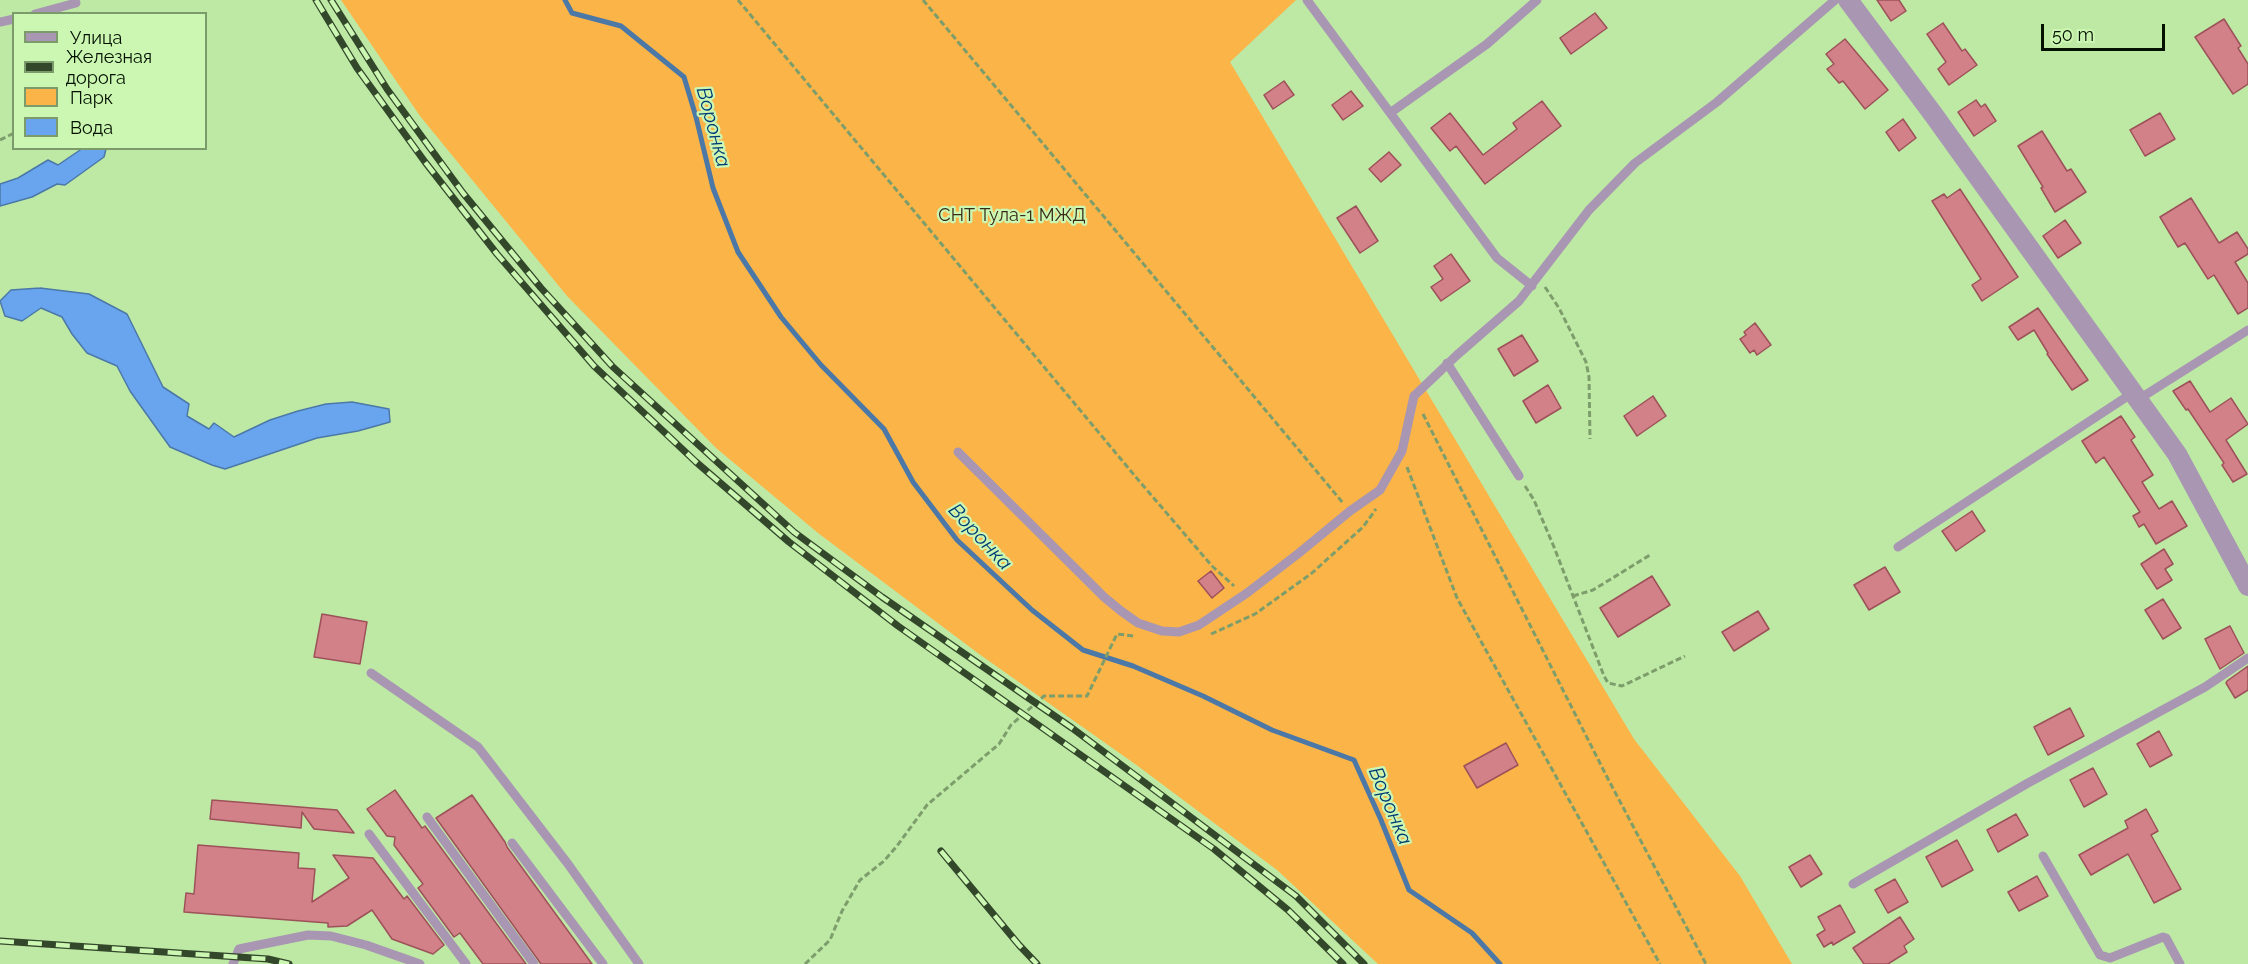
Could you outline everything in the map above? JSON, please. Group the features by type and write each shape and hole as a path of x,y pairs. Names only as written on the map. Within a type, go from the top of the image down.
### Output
{"street":[{"path":"1848,0 1933,114 2177,454 2248,586"}],"lane":[{"path":"1307,0 1497,258 1532,286"},
{"path":"1390,113 1486,44 1537,0"},
{"path":"958,452 1104,597 1138,622 1162,631 1179,632 1199,625 1247,593 1380,490 1402,451 1414,396 1447,363 1519,301 1589,210 1635,164 1717,102 1835,0"},
{"path":"42,12 76,3"},
{"path":"1898,547 2136,395 2248,330"},
{"path":"1447,363 1519,476"},
{"path":"1853,884 2028,783 2205,687 2248,658"},
{"path":"371,673 478,747 568,864 639,964"},
{"path":"427,817 534,964"},
{"path":"369,834 466,964"},
{"path":"512,843 603,964"},
{"path":"2043,856 2101,956 2110,958 2163,937 2166,938 2180,964"},
{"path":"233,964 239,949 308,935 349,940 420,964"}],"path":[{"path":"738,0 1190,541 1231,585 1247,593"},
{"path":"923,0 1350,511"},
{"path":"1538,278 1559,308 1584,357 1589,377 1590,439"},
{"path":"1414,396 1607,777 1706,964"},
{"path":"1402,451 1457,598 1660,964"},
{"path":"1519,476 1534,500 1608,683 1622,686 1685,656"},
{"path":"1212,634 1255,614 1312,573 1371,517 1377,508 1380,490"},
{"path":"1573,596 1593,590 1650,555"},
{"path":"804,964 830,940 842,911 860,880 884,861 927,806 999,744 1011,725 1044,696 1087,696 1117,634"}],"green space":[{"name":"СНТ Тула-1 МЖД","path":"341,0 1296,0 1230,62 1634,739 1740,876 1792,964 1378,964 1277,870 1135,764 979,654 818,533 716,448 567,296 420,116"}],"water":[{"path":"80,150 106,150 104,157 65,185 57,184 32,197 0,206 0,184 18,178 48,160 58,165"},
{"path":"40,288 89,294 127,314 163,387 189,404 187,416 209,429 214,423 234,437 270,420 298,411 326,404 352,402 389,409 390,422 358,431 317,438 225,469 212,465 170,447 130,391 117,366 87,353 62,317 41,308 22,321 5,316 0,301 11,290"}],"building":[{"path":"1877,0 1899,0 1906,11 1891,21"},
{"path":"1595,13 1607,28 1571,54 1560,38"},
{"path":"2224,19 2241,46 2238,48 2248,64 2248,84 2233,94 2195,37"},
{"path":"1943,23 1962,51 1965,49 1977,65 1949,85 1938,69 1946,62 1927,34"},
{"path":"1845,39 1888,90 1865,109 1843,81 1839,83 1827,69 1834,64 1826,54"},
{"path":"1284,81 1294,95 1273,109 1264,95"},
{"path":"1351,91 1363,106 1343,120 1332,105"},
{"path":"1976,100 1981,107 1985,104 1996,121 1974,136 1958,112"},
{"path":"1542,101 1561,126 1485,184 1456,146 1450,151 1431,128 1450,113 1483,155 1517,129 1513,123"},
{"path":"2160,113 2175,139 2145,156 2130,130"},
{"path":"1903,119 1916,138 1899,151 1886,132"},
{"path":"2042,131 2067,171 2071,169 2086,192 2055,212 2018,146"},
{"path":"1389,152 1401,165 1381,182 1369,169"},
{"path":"1960,189 2018,277 1982,301 1972,285 1981,279 1932,201 1944,194 1947,198"},
{"path":"2191,198 2219,243 2237,232 2248,249 2248,254 2235,262 2248,283 2248,308 2238,314 2214,275 2208,279 2185,243 2178,247 2160,217"},
{"path":"1356,206 1378,241 1360,253 1337,218"},
{"path":"2065,220 2081,243 2058,258 2043,236"},
{"path":"1451,254 1470,281 1441,301 1431,287 1443,279 1434,266"},
{"path":"2038,308 2088,380 2072,390 2047,354 2034,330 2018,340 2009,327"},
{"path":"1755,323 1771,345 1757,355 1754,350 1750,353 1740,339 1746,335 1744,332"},
{"path":"1522,335 1538,361 1514,376 1498,349"},
{"path":"2190,381 2210,412 2231,398 2248,424 2226,440 2247,474 2233,482 2222,465 2224,463 2188,409 2186,410 2173,391"},
{"path":"1548,385 1561,408 1536,423 1523,401"},
{"path":"1653,396 1666,416 1637,436 1624,416"},
{"path":"2121,416 2135,437 2131,440 2153,475 2142,482 2159,509 2172,501 2187,526 2156,544 2144,524 2139,527 2133,516 2140,512 2104,457 2096,463 2082,441"},
{"path":"1972,511 1985,531 1956,551 1942,531"},
{"path":"2164,549 2173,564 2165,569 2172,580 2157,589 2141,564"},
{"path":"1885,567 1900,592 1869,610 1854,585"},
{"path":"1211,571 1224,588 1212,598 1198,581"},
{"path":"1652,576 1670,605 1618,637 1600,608"},
{"path":"2163,599 2181,628 2163,639 2145,610"},
{"path":"1758,611 1769,629 1734,651 1722,632"},
{"path":"322,614 367,622 360,664 314,657"},
{"path":"2230,626 2244,653 2220,669 2205,639"},
{"path":"2248,666 2248,690 2235,698 2226,683"},
{"path":"2070,708 2084,736 2048,755 2034,727"},
{"path":"2159,731 2172,755 2150,767 2137,744"},
{"path":"1506,743 1518,765 1477,788 1464,766"},
{"path":"2093,768 2107,794 2084,807 2070,780"},
{"path":"395,790 422,828 425,826 526,964 483,964 460,933 454,937 418,888 423,884 394,845 395,837 387,836 367,809"},
{"path":"472,795 592,964 541,964 436,818"},
{"path":"212,800 337,810 354,833 314,829 302,812 301,828 210,819"},
{"path":"2146,809 2158,831 2151,835 2181,889 2154,903 2128,854 2091,875 2079,855 2128,828 2125,821"},
{"path":"2016,814 2028,835 1998,852 1987,830"},
{"path":"1957,840 1973,870 1942,887 1926,857"},
{"path":"198,845 299,853 298,868 315,869 312,902 349,878 333,855 373,858 404,899 407,896 444,945 433,954 392,939 372,910 347,926 328,927 328,923 184,912 186,893 194,894"},
{"path":"1810,855 1822,874 1801,887 1789,867"},
{"path":"2037,876 2048,896 2019,911 2008,892"},
{"path":"1895,879 1908,902 1888,913 1875,890"},
{"path":"1840,905 1855,932 1833,945 1832,942 1824,947 1817,935 1825,930 1818,917"},
{"path":"1900,917 1914,939 1904,946 1907,952 1888,964 1864,964 1853,948"}],"waterway":[{"name":"Воронка","path":"565,0 572,13 621,26 684,77 713,188 738,252 781,317 821,365 884,429 913,482 957,540 1032,610 1083,650 1133,666 1203,696 1272,730 1354,760 1409,890 1472,933 1500,964"}],"railway":[{"path":"316,0 357,68 425,162 497,254 594,366 696,462 789,542 898,626 1214,849 1288,910 1343,964"},
{"path":"331,0 387,89 463,193 541,288 613,367 794,532 882,597 1072,728 1296,896 1364,964"},
{"path":"941,851 1037,964"},
{"path":"0,941 268,959 289,964"}]}
